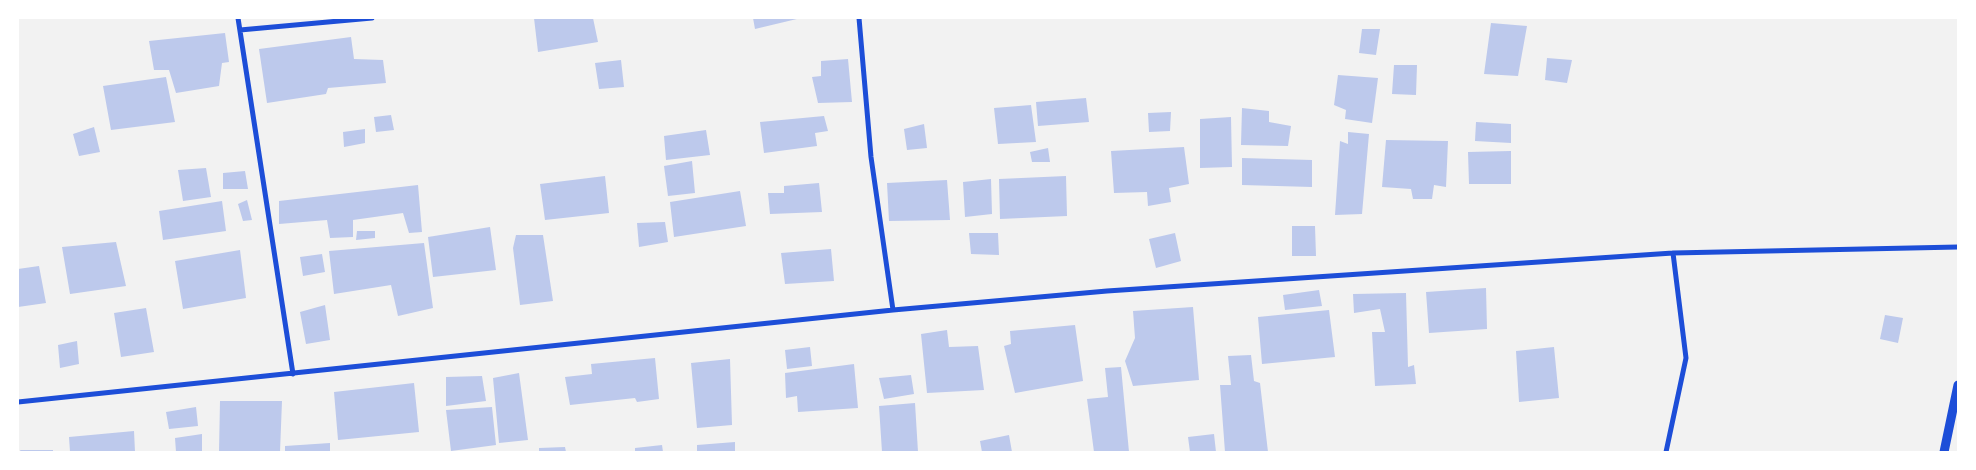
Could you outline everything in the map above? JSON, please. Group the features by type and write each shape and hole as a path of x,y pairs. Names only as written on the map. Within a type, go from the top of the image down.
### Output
{"street":[{"path":"238,18 293,374"},
{"path":"240,30 372,18"},
{"path":"859,18 871,157 893,310"},
{"path":"18,402 893,310 1117,290 1673,254 1958,248"},
{"path":"1666,452 1686,358 1673,254"},
{"path":"1944,452 1958,385"}],"building":[{"path":"534,18 593,18 598,42 538,52"},
{"path":"753,18 801,18 755,29"},
{"path":"1491,23 1527,26 1518,76 1484,74"},
{"path":"1362,29 1380,29 1376,55 1359,53"},
{"path":"225,33 229,62 222,63 219,86 176,93 169,70 154,70 149,41"},
{"path":"351,37 354,59 383,60 386,83 328,88 326,94 267,103 259,49"},
{"path":"1547,58 1572,60 1567,83 1545,80"},
{"path":"848,59 852,102 818,103 812,77 821,76 821,61"},
{"path":"621,60 624,87 599,89 595,63"},
{"path":"1394,65 1417,65 1416,95 1392,94"},
{"path":"1338,75 1378,78 1372,123 1345,119 1346,110 1334,105"},
{"path":"166,77 175,122 111,130 103,86"},
{"path":"1086,98 1089,122 1038,126 1036,102"},
{"path":"1031,105 1036,142 998,144 994,108"},
{"path":"1242,108 1269,111 1269,122 1291,126 1288,146 1241,145"},
{"path":"1171,112 1170,131 1149,132 1148,113"},
{"path":"391,115 394,130 376,132 374,117"},
{"path":"824,116 828,131 815,133 817,146 764,153 760,122"},
{"path":"1231,117 1232,167 1200,168 1200,119"},
{"path":"1476,122 1511,124 1511,143 1475,141"},
{"path":"924,124 927,148 907,150 904,129"},
{"path":"94,127 100,152 79,156 73,134"},
{"path":"365,129 365,143 344,147 343,132"},
{"path":"706,130 710,155 666,160 664,136"},
{"path":"1348,132 1369,134 1362,214 1335,215 1340,141 1348,144"},
{"path":"1386,140 1448,141 1446,187 1434,185 1432,199 1413,199 1411,189 1382,187"},
{"path":"1184,147 1189,184 1169,188 1171,202 1148,206 1147,192 1114,193 1111,151"},
{"path":"1048,148 1050,162 1032,162 1030,152"},
{"path":"1511,151 1511,184 1469,184 1468,152"},
{"path":"1242,158 1312,160 1312,187 1242,185"},
{"path":"692,161 695,193 668,196 664,166"},
{"path":"206,168 211,197 183,201 178,170"},
{"path":"245,171 248,189 223,189 223,173"},
{"path":"605,176 609,213 545,220 540,184"},
{"path":"1066,176 1067,216 1000,219 999,179"},
{"path":"991,179 992,214 965,217 963,182"},
{"path":"947,180 950,220 889,221 887,183"},
{"path":"819,183 822,212 770,214 768,193 784,193 784,186"},
{"path":"418,185 422,232 409,233 403,213 353,220 353,237 330,238 327,220 279,224 279,201"},
{"path":"740,191 746,226 674,237 670,202"},
{"path":"247,200 252,220 243,221 238,204"},
{"path":"222,201 226,231 163,240 159,211"},
{"path":"665,222 668,242 639,247 637,223"},
{"path":"1292,226 1315,226 1316,256 1292,256"},
{"path":"490,227 496,270 433,277 428,237"},
{"path":"357,231 375,231 375,238 356,240"},
{"path":"969,233 998,233 999,255 971,254"},
{"path":"1175,233 1181,261 1156,268 1149,239"},
{"path":"516,235 543,235 553,301 520,305 513,248"},
{"path":"116,242 126,286 70,294 62,247"},
{"path":"424,243 433,308 398,316 391,285 334,294 329,251"},
{"path":"831,249 834,281 785,284 781,253"},
{"path":"240,250 246,298 183,309 175,261"},
{"path":"322,254 325,272 303,276 300,257"},
{"path":"39,266 46,303 18,307 18,269"},
{"path":"1486,288 1487,329 1429,333 1426,292"},
{"path":"1319,290 1322,306 1285,310 1283,295"},
{"path":"1406,293 1408,367 1414,365 1416,384 1375,386 1372,332 1385,332 1380,309 1354,313 1353,294"},
{"path":"325,305 330,340 306,344 300,312"},
{"path":"1193,307 1199,380 1133,386 1125,361 1135,338 1133,311"},
{"path":"146,308 154,352 121,357 114,313"},
{"path":"1329,310 1335,357 1262,364 1258,317"},
{"path":"1885,315 1903,318 1898,343 1880,339"},
{"path":"1075,325 1083,381 1015,393 1004,346 1011,344 1010,331"},
{"path":"947,330 949,347 978,346 984,390 927,393 921,334"},
{"path":"77,341 79,364 60,368 58,345"},
{"path":"810,347 812,366 787,369 785,350"},
{"path":"1554,347 1559,398 1519,402 1516,351"},
{"path":"1251,355 1254,381 1260,383 1268,452 1225,452 1220,385 1231,385 1228,356"},
{"path":"655,358 659,399 637,402 635,398 570,405 565,377 592,374 591,364"},
{"path":"730,359 732,425 697,428 691,363"},
{"path":"854,364 858,408 798,412 797,396 786,398 785,373"},
{"path":"1121,367 1129,452 1094,452 1087,399 1108,397 1105,368"},
{"path":"519,373 528,440 499,443 493,378"},
{"path":"911,375 914,394 884,399 879,378"},
{"path":"482,376 486,401 446,406 446,377"},
{"path":"414,383 419,432 338,440 334,392"},
{"path":"220,401 282,401 280,452 219,452"},
{"path":"915,403 918,452 882,452 879,406"},
{"path":"196,407 198,426 169,429 166,412"},
{"path":"492,407 496,445 451,451 446,410"},
{"path":"134,431 135,452 70,452 69,437"},
{"path":"202,434 202,452 176,452 175,438"},
{"path":"1214,434 1216,452 1190,452 1188,437"},
{"path":"1009,435 1012,452 982,452 980,441"},
{"path":"735,442 735,452 697,452 697,445"},
{"path":"330,443 330,452 285,452 285,446"},
{"path":"662,445 663,452 635,452 635,448"},
{"path":"565,447 566,452 539,452 539,448"},
{"path":"20,450 53,450 53,452 21,452"}]}
